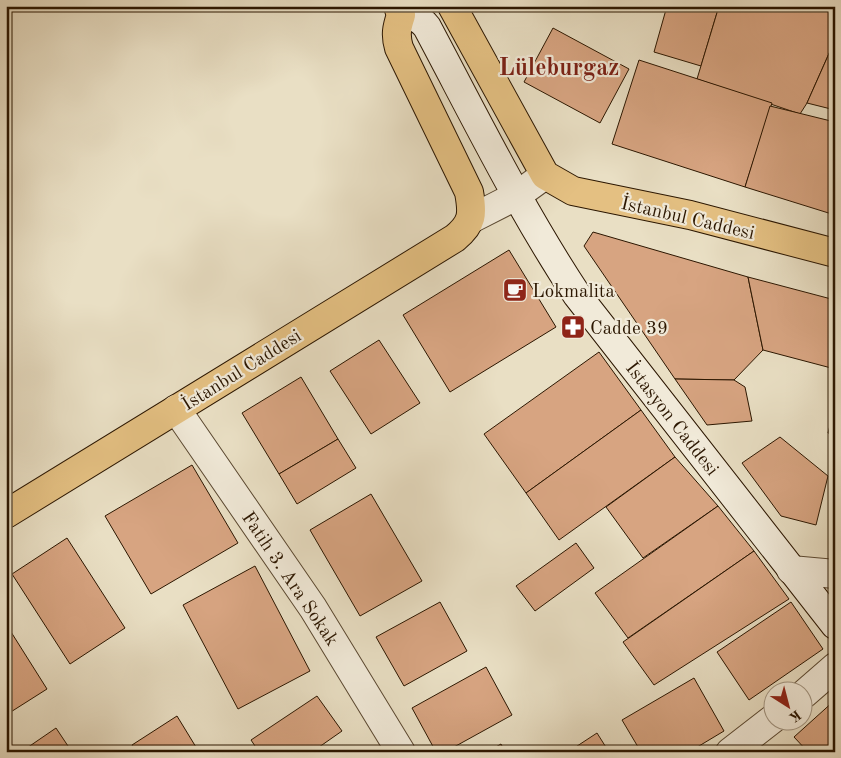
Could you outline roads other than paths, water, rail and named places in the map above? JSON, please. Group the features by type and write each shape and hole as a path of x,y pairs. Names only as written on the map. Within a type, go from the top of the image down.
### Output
{"main road":[{"path":"452,6 545,175"},
{"path":"400,10 396,38 399,48 469,192 472,206 471,219"},
{"name":"İstasyon Caddesi","path":"400,10 420,18 427,27 516,196 549,252 577,294 835,625"},
{"name":"İstanbul Caddesi","path":"6,514 455,238 464,230 471,219 516,196 545,175 573,191 690,215 835,253"},
{"name":"Fatih 3. Ara Sokak","path":"176,409 313,608 401,752"},
{"path":"791,570 835,574"},
{"path":"814,685 835,667"},
{"path":"730,752 764,726"}],"place":[{"name":"Lokmalita","path":"515,290"},
{"name":"Cadde 39","path":"573,327"}],"district":[{"name":"Lüleburgaz","path":"559,67"}]}
